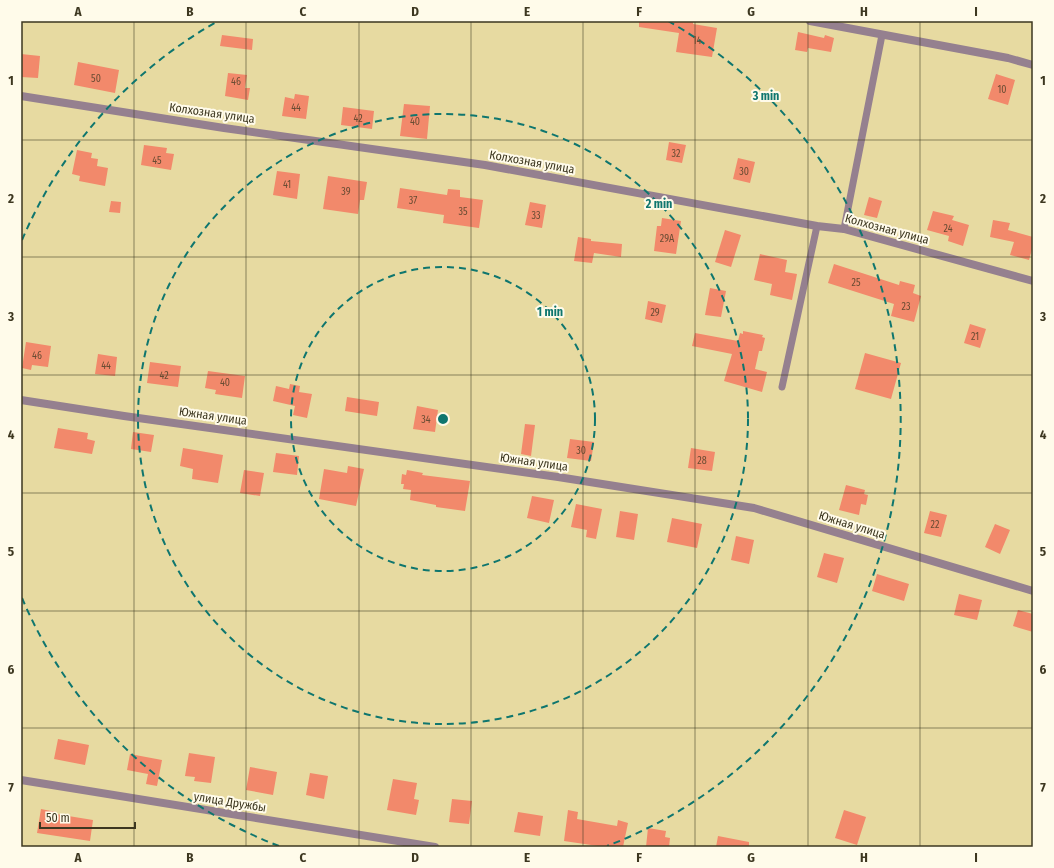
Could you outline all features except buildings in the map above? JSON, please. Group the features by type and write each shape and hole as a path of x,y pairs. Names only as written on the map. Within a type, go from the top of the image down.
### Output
{"street":[{"path":"810,21 1008,58 1033,65"},
{"name":"Колхозная улица","path":"21,96 485,165 816,226 844,229 1033,281"},
{"name":"Южная улица","path":"21,400 124,416 558,477 754,508 1033,591"},
{"name":"улица Дружбы","path":"21,780 435,847"}],"lane":[{"path":"844,229 882,35"},
{"path":"782,387 816,226"}]}
